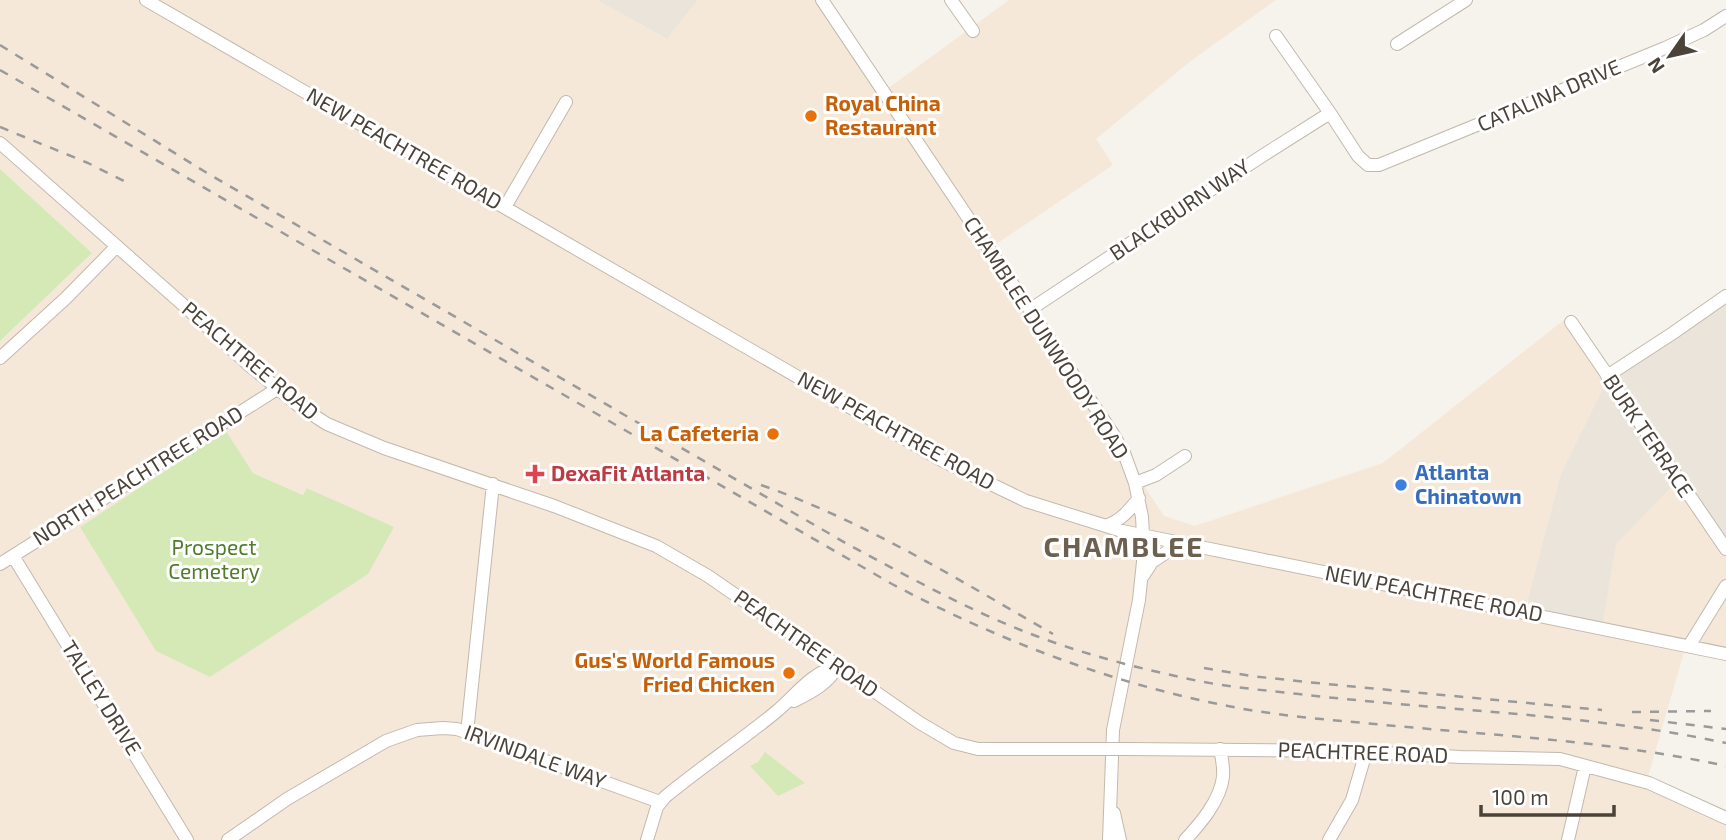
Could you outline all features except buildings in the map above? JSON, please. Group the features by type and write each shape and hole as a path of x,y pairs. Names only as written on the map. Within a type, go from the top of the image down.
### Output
{"street":[{"name":"NEW PEACHTREE ROAD","path":"146,0 943,461 1026,501 1144,536 1722,654"},
{"name":"CHAMBLEE DUNWOODY ROAD","path":"822,0 1114,434 1136,483 1144,536 1141,579 1114,730 1109,840"},
{"path":"951,0 973,31"},
{"path":"1397,44 1466,0"},
{"name":"CATALINA DRIVE","path":"1330,113 1358,156 1368,165 1379,165 1675,43 1726,16"},
{"path":"1276,36 1330,113"},
{"path":"505,207 566,102"},
{"name":"BLACKBURN WAY","path":"1031,309 1330,113"},
{"name":"PEACHTREE ROAD","path":"0,143 277,389 327,424 384,448 493,484 656,546 708,576 920,723 959,744 987,750 1220,749 1560,759 1649,783 1726,818"},
{"path":"0,358 66,299 117,246"},
{"path":"1607,376 1726,296"},
{"name":"BURK TERRACE","path":"1571,322 1726,549"},
{"name":"NORTH PEACHTREE ROAD","path":"0,564 277,389"},
{"path":"1136,483 1156,475 1185,456"},
{"path":"467,733 493,484"},
{"path":"1106,526 1118,521 1131,510 1139,498"},
{"path":"1141,579 1152,562 1180,543"},
{"name":"TALLEY DRIVE","path":"13,556 187,840"},
{"path":"1689,646 1726,586"},
{"path":"1698,631 1703,640 1722,654"},
{"path":"648,840 660,802 778,710 832,676 837,666"},
{"name":"IRVINDALE WAY","path":"228,840 287,799 386,741 417,730 457,729 660,802"},
{"path":"1185,840 1202,820 1221,788 1223,765 1220,749"},
{"path":"1329,840 1352,800 1367,752"},
{"path":"1568,840 1585,766"},
{"path":"1111,796 1121,840"}],"shaded area":[{"path":"0,0 597,0 667,39 698,0 824,0 883,92 1009,0 1276,0 1192,60 1096,139 1113,165 989,249 1164,516 1195,526 1383,463 1565,319 1607,380 1561,473 1524,615 1601,632 1616,544 1680,478 1726,549 1726,651 1686,645 1647,780 1726,815 1726,840 0,840 0,341 92,253 0,169","holes":["226,432 253,473 304,495 308,488 393,528 80,527"]},
{"path":"597,0 698,0 667,39"},
{"path":"1726,294 1726,549 1601,632 1523,615 1561,473 1607,380"}],"green space":[{"path":"0,169 92,253 0,341"},
{"name":"Prospect Cemetery","path":"226,431 253,473 303,495 307,488 394,527 368,574 210,677 156,651 80,527"},
{"path":"765,752 805,783 778,796 750,766 758,762"}],"railway":[{"path":"0,45 207,173 849,545 949,598 1011,626 1098,657 1216,684 1352,700 1620,725 1726,743"},
{"path":"0,70 892,584 1014,641 1141,685 1245,709 1313,718 1591,744 1726,766"},
{"path":"0,127 88,163 124,181"},
{"path":"761,485 874,534 1053,634"},
{"path":"1204,668 1326,684 1602,710"},
{"path":"1632,712 1711,711"},
{"path":"1650,720 1726,729"}],"place":[{"name":"Royal China Restaurant","path":"811,116"},
{"name":"La Cafeteria","path":"773,434"},
{"name":"DexaFit Atlanta","path":"535,474"},
{"name":"Atlanta Chinatown","path":"1401,485"},
{"name":"Gus's World Famous Fried Chicken","path":"789,673"}],"district":[{"name":"CHAMBLEE","path":"1124,547"}]}
